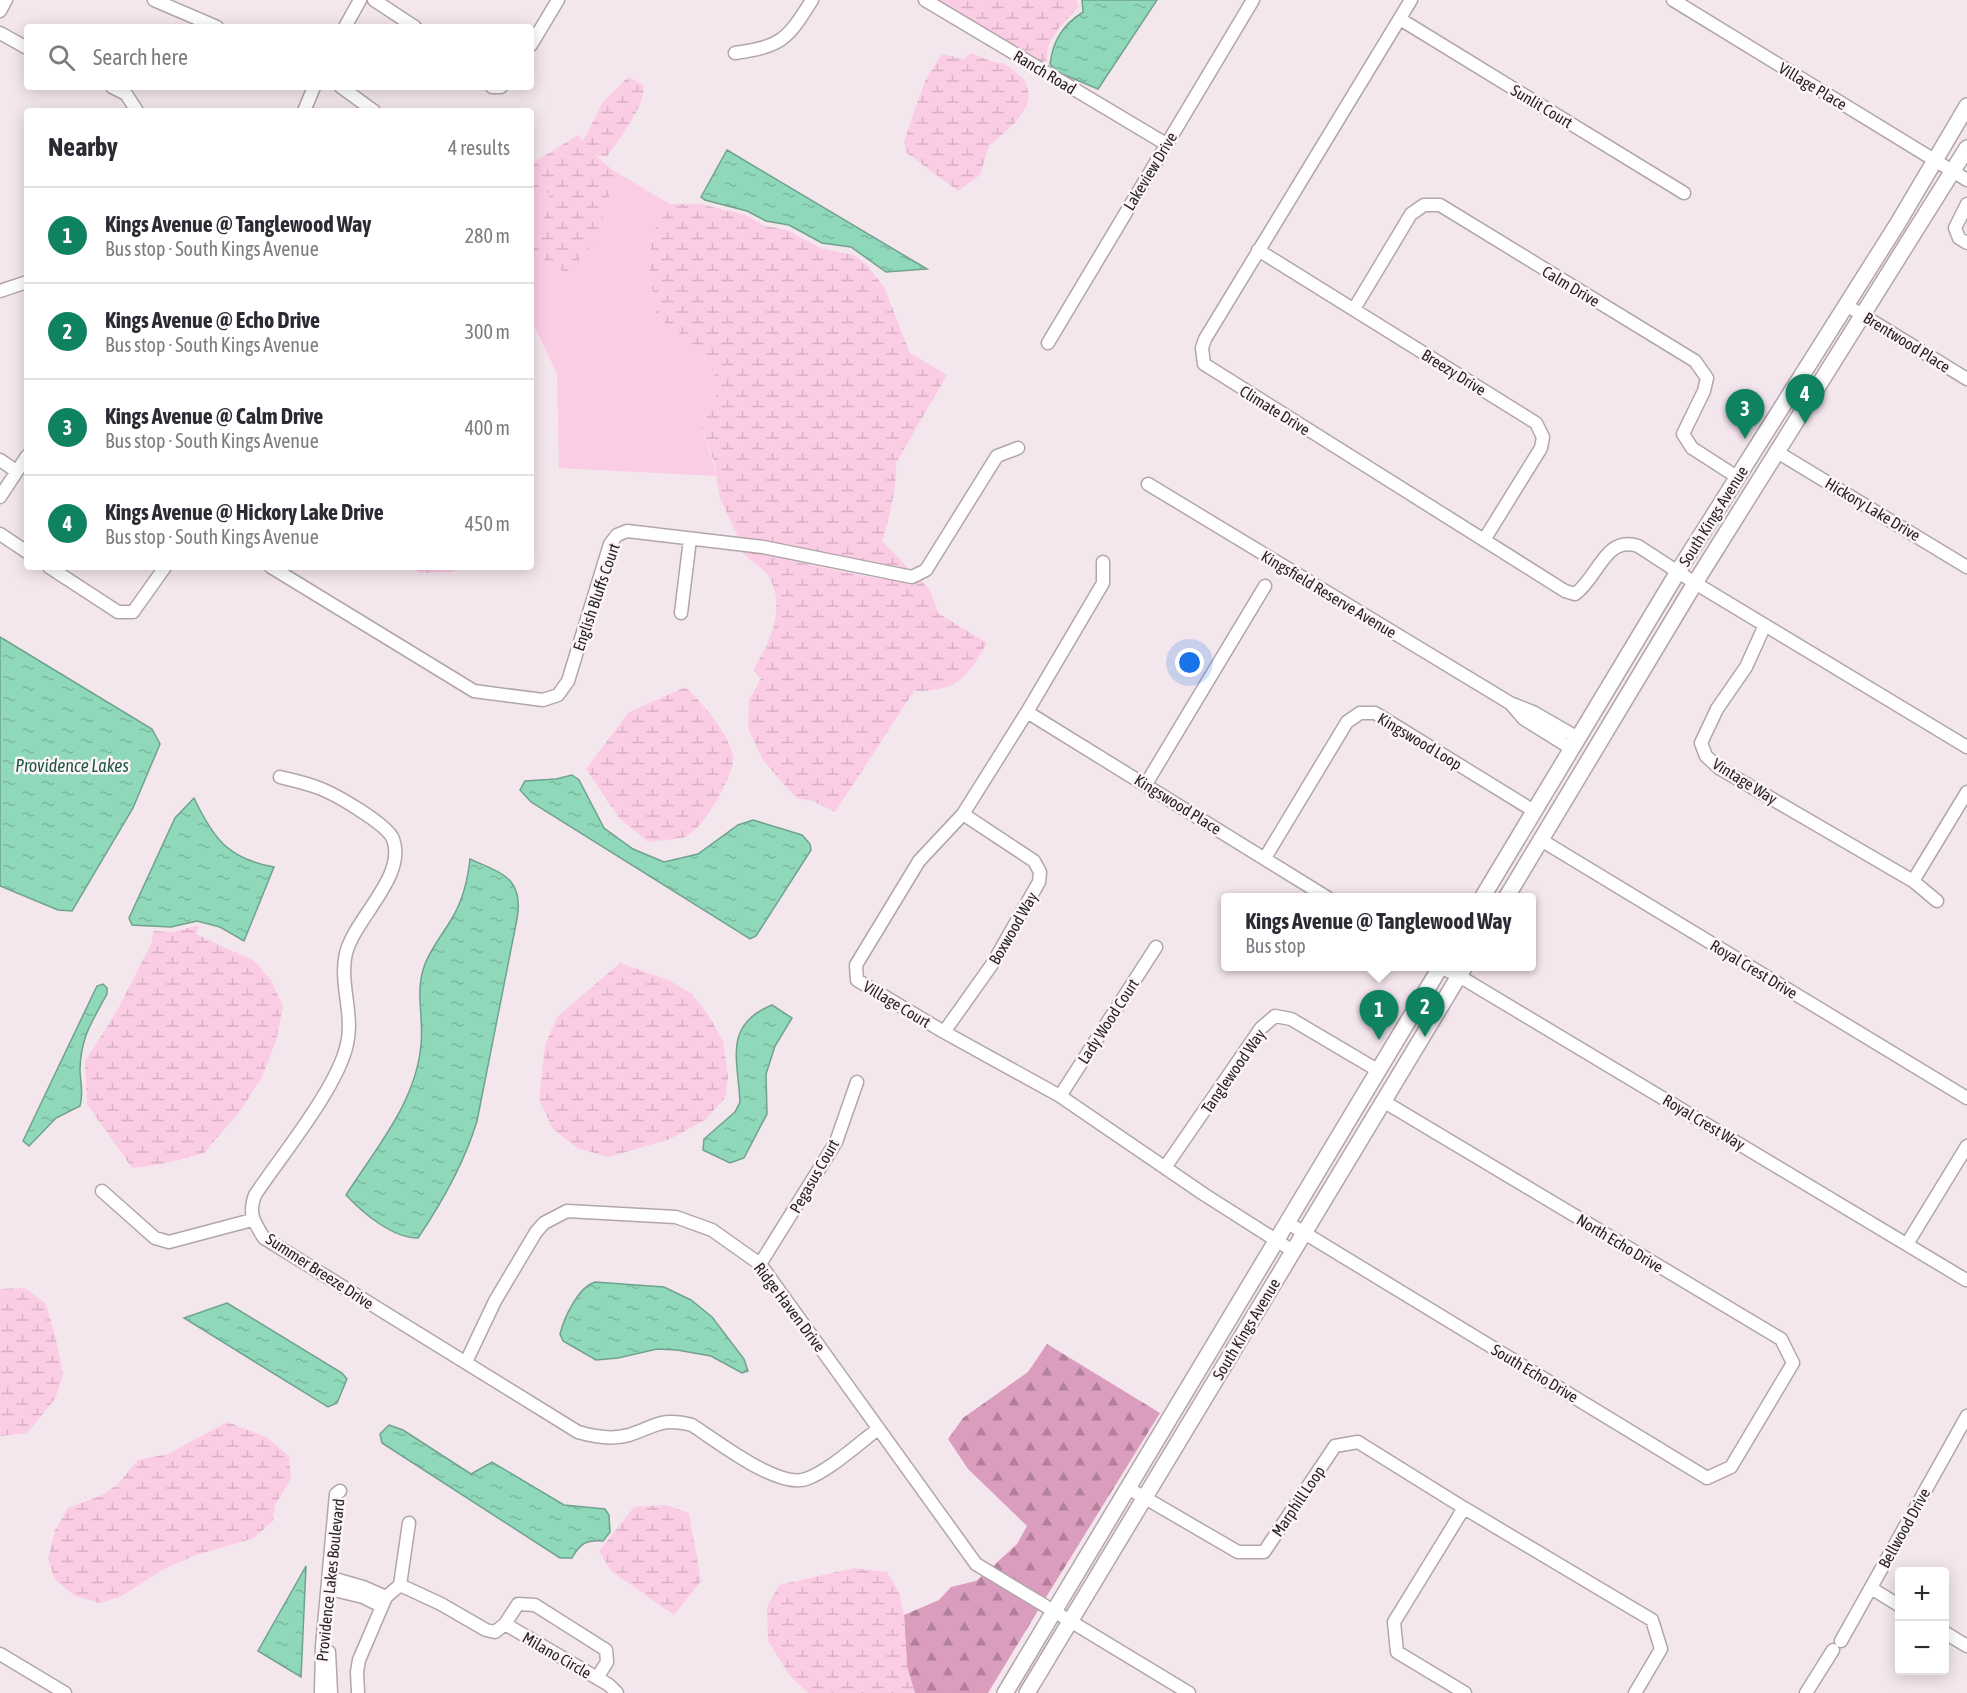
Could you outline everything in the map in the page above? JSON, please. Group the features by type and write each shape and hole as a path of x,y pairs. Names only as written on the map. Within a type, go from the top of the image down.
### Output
{"main road":[{"name":"South Kings Avenue","path":"1484,893 1679,570 1936,160 1967,106"},
{"name":"South Kings Avenue","path":"1508,893 1695,583 1863,314 1960,176 1967,148"},
{"name":"South Kings Avenue","path":"1005,1693 1438,971"},
{"name":"South Kings Avenue","path":"1027,1693 1462,971"},
{"path":"1208,1357 1223,1366"}],"street":[{"path":"0,10 6,0"},
{"path":"154,0 210,24"},
{"path":"347,24 360,0"},
{"path":"374,0 410,24"},
{"path":"534,40 558,0"},
{"path":"735,53 770,48 794,29 812,0"},
{"name":"Ranch Road","path":"925,0 1166,144"},
{"name":"Lakeview Drive","path":"1048,343 1253,0"},
{"name":"Climate Drive","path":"1412,0 1205,339 1202,348 1204,364 1565,591 1575,594 1584,588 1607,553 1618,545 1628,543 1638,546 1679,570 1695,583"},
{"name":"Village Place","path":"1673,0 1960,176"},
{"name":"Sunlit Court","path":"1400,19 1684,193"},
{"path":"0,33 24,46"},
{"path":"118,90 126,94 135,108"},
{"path":"305,108 313,90"},
{"path":"345,90 370,108"},
{"path":"1967,204 1955,228 1959,238 1967,243"},
{"name":"Calm Drive","path":"1354,309 1411,214 1424,205 1440,205 1695,361 1707,378 1706,385 1683,434 1692,448 1737,477"},
{"name":"Breezy Drive","path":"1258,250 1536,423 1543,437 1541,448 1484,540"},
{"path":"0,291 24,283"},
{"name":"Brentwood Place","path":"1845,305 1967,379"},
{"name":"English Bluffs Court","path":"276,570 474,691 543,700 558,695 568,681 610,544 617,535 627,531 763,547 912,577 926,570 997,456 1018,448"},
{"name":"Hickory Lake Drive","path":"1777,452 1967,567"},
{"path":"0,460 15,471"},
{"path":"0,497 24,460"},
{"name":"Kingsfield Reserve Avenue","path":"1148,484 1510,703 1533,712 1575,744"},
{"path":"0,534 24,550"},
{"path":"681,613 690,538"},
{"name":"Village Court","path":"1103,562 1103,583 1027,712 963,814 919,861 855,965 857,980 1059,1096 1166,1166 1204,1195 1293,1251"},
{"path":"54,570 118,612 133,612 163,570"},
{"path":"1695,583 1967,747"},
{"path":"1146,784 1265,586"},
{"name":"Vintage Way","path":"1765,625 1746,667 1705,730 1701,743 1706,756 1719,768 1913,881 1937,901"},
{"name":"Kingswood Place","path":"1027,712 1322,893"},
{"name":"Kingswood Loop","path":"1265,858 1347,722 1360,713 1376,714 1534,811"},
{"name":"Summer Breeze Drive","path":"279,777 320,788 380,824 391,836 397,851 393,871 346,953 345,980 349,1027 347,1044 339,1068 255,1195 250,1208 252,1220 264,1238 578,1432 603,1438 616,1437 654,1423 679,1421 692,1425 774,1476 784,1480 805,1480 878,1429"},
{"path":"1913,881 1967,792"},
{"name":"Boxwood Way","path":"944,1032 993,963 1039,882 1040,872 1034,861 963,814"},
{"name":"Royal Crest Drive","path":"1540,840 1967,1098"},
{"name":"Lady Wood Court","path":"1059,1096 1156,947"},
{"name":"Royal Crest Way","path":"1462,971 1966,1280"},
{"name":"Tanglewood Way","path":"1166,1166 1261,1028 1275,1016 1291,1019 1379,1071"},
{"name":"Pegasus Court","path":"760,1264 836,1142 857,1082"},
{"name":"North Echo Drive","path":"1383,1101 1781,1339 1793,1364 1762,1415"},
{"path":"1907,1244 1967,1146"},
{"path":"102,1191 155,1238 169,1242 252,1220"},
{"name":"Ridge Haven Drive","path":"466,1362 500,1292 536,1232 544,1223 567,1211 676,1217 712,1230 760,1264 976,1564 1189,1693"},
{"name":"South Echo Drive","path":"1288,1223 1707,1478 1731,1467 1762,1415"},
{"name":"Bellwood Drive","path":"1806,1693 1871,1588 1967,1416"},
{"name":"Marphill Loop","path":"1128,1488 1238,1552 1264,1552 1335,1446 1358,1442 1652,1620 1661,1649 1635,1693"},
{"name":"Providence Lakes Boulevard","path":"321,1693 322,1647 336,1494 340,1491 343,1495 329,1645 331,1693"},
{"path":"1464,1508 1394,1622 1396,1652 1465,1693"},
{"path":"358,1693 359,1660 383,1602 400,1585 409,1523"},
{"path":"334,1585 363,1597 383,1602"},
{"name":"Milano Circle","path":"400,1585 441,1604 486,1630 495,1632 505,1624 609,1685 617,1693"},
{"path":"1871,1588 1895,1603"},
{"path":"505,1624 518,1604 535,1605 606,1650 607,1662 597,1678"},
{"path":"1949,1635 1967,1646"},
{"path":"0,1654 65,1693"}],"green space":[{"path":"936,0 1076,0 1079,6 1058,29 1048,46 1046,65"},
{"path":"971,53 1005,64 1024,79 1029,94 1027,105 1017,121 989,146 980,175 958,191 907,153 904,142 926,79 942,54 964,59"},
{"path":"628,77 643,85 641,102 631,122 607,157 595,155 614,171 609,200 595,240 568,274 534,254 534,234 553,202 542,184 534,193 534,162 578,135 583,141 603,102"},
{"path":"614,171 670,204 652,234 649,267 656,316 696,347 711,367 717,390 711,407 701,424 717,476 559,468 557,374 534,325 534,254 568,273 609,200"},
{"path":"542,184 553,202 534,234 534,193"},
{"path":"670,204 701,204 745,215 765,226 787,230 820,248 854,255 866,264 884,287 910,353 947,375 896,463 896,480 882,541 911,571 739,539 720,498 715,465 701,424 711,407 717,390 711,367 696,347 656,316 649,267 652,234"},
{"path":"741,550 861,575 906,581 919,579 930,590 938,613 987,643 973,666 959,680 941,689 914,691 835,812 813,801 796,798 763,760 748,728 749,701 761,678 753,670 769,639 776,616 776,604 775,592 769,576"},
{"path":"416,570 457,570 451,572 419,573"},
{"path":"686,687 720,727 733,755 733,763 724,787 692,833 681,838 648,842 620,819 586,769 629,712"},
{"path":"199,927 196,934 254,961 270,979 283,1006 276,1041 262,1077 240,1111 204,1153 163,1164 132,1168 87,1104 85,1061 117,1011 151,944 154,931 172,932"},
{"path":"620,963 668,980 691,993 723,1040 728,1078 725,1098 705,1120 670,1139 609,1157 577,1148 553,1129 539,1100 545,1045 557,1017"},
{"path":"25,1288 45,1303 55,1334 63,1375 55,1399 27,1433 0,1436 0,1289"},
{"path":"1047,1344 1160,1413 1045,1599 992,1567 1017,1544 1027,1526 968,1469 948,1439 963,1418 1028,1372"},
{"path":"227,1422 266,1437 289,1456 291,1479 275,1505 273,1521 254,1538 196,1555 164,1569 120,1597 99,1603 75,1596 55,1580 48,1559 55,1530 68,1508 100,1496 117,1485 138,1460 168,1454"},
{"path":"666,1505 689,1513 701,1581 674,1615 611,1571 599,1551 634,1507"},
{"path":"854,1568 887,1572 899,1592 904,1615 907,1667 915,1693 808,1693 790,1676 768,1641 767,1607 779,1585"},
{"path":"983,1575 1039,1609 988,1693 915,1693 907,1667 904,1615 939,1600 951,1587 976,1581"}],"water":[{"path":"1082,0 1157,0 1098,89 1058,72 1050,64 1056,40 1070,22 1083,12"},
{"path":"727,150 927,269 886,272 851,247 822,243 789,225 766,221 747,211 705,200 701,197"},
{"name":"Providence Lakes","path":"0,637 152,729 160,744 133,808 72,911 58,910 0,886"},
{"path":"572,775 579,780 604,828 633,849 664,862 698,854 738,825 753,820 802,835 810,844 811,850 756,936 750,939 531,802 520,790 525,781 556,779"},
{"path":"194,798 208,825 233,852 274,867 244,941 220,927 197,921 171,927 132,925 129,918 175,818"},
{"path":"470,859 501,874 514,886 518,905 517,919 472,1137 452,1182 427,1224 418,1238 408,1237 379,1223 346,1195 393,1124 411,1086 418,1066 421,1045 421,977 429,955 458,906 466,882"},
{"path":"103,984 107,988 107,994 88,1030 81,1057 80,1106 56,1118 29,1146 23,1141 97,986"},
{"path":"772,1005 792,1018 775,1046 766,1074 767,1114 744,1158 730,1163 703,1150 704,1139 735,1112 740,1102 736,1058 740,1033 756,1013"},
{"path":"595,1282 664,1287 691,1300 712,1317 744,1359 748,1371 742,1373 711,1356 677,1350 657,1349 618,1358 596,1360 563,1341 560,1334 573,1304 583,1290"},
{"path":"227,1303 342,1373 347,1379 337,1403 328,1407 184,1318"},
{"path":"389,1425 403,1430 471,1474 492,1462 564,1505 605,1509 609,1515 610,1532 603,1541 584,1544 572,1558 560,1558 382,1443 380,1434"},
{"path":"306,1566 301,1677 258,1651"}],"place":[{"name":"Kings Avenue @ Hickory Lake Drive","path":"1805,424"},
{"name":"Kings Avenue @ Calm Drive","path":"1745,439"},
{"name":"Kings Avenue @ Echo Drive","path":"1425,1037"},
{"name":"Kings Avenue @ Tanglewood Way","path":"1379,1040"}]}
